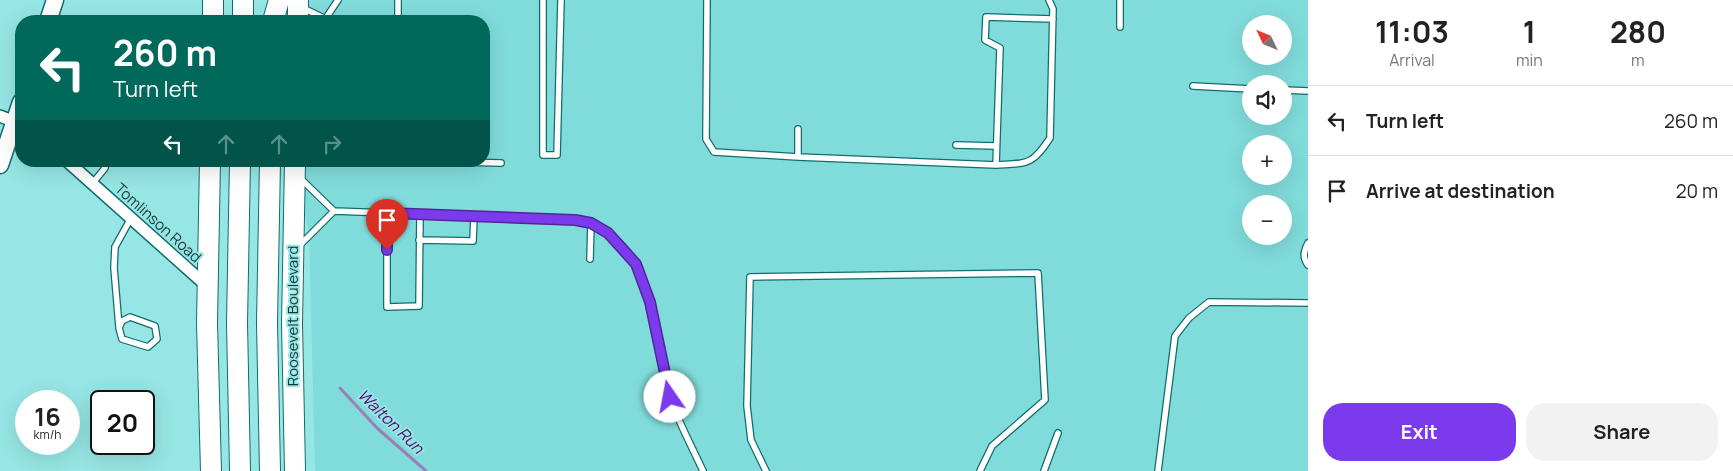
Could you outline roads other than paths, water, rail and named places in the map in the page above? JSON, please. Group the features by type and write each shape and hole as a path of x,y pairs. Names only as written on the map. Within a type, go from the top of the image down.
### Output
{"highway":[{"path":"213,15 214,0"},
{"path":"242,15 243,0"},
{"path":"273,0 273,15"},
{"path":"275,15 279,0"},
{"path":"210,167 208,287 211,471"},
{"path":"240,167 237,323 240,471"},
{"name":"Roosevelt Boulevard","path":"270,167 267,323 270,471"},
{"name":"Roosevelt Boulevard","path":"295,167 292,323 295,471"}],"main road":[{"path":"50,15 53,1"},
{"path":"0,165 12,121"}],"street":[{"name":"Tomlinson Road","path":"73,167 208,287"}],"lane":[{"path":"328,15 338,0"},
{"path":"398,0 398,15"},
{"path":"543,0 543,155 557,155 561,0"},
{"path":"707,0 706,139 714,152 996,164 1028,162 1039,155 1050,138 1053,9 1048,0"},
{"path":"1120,0 1120,27"},
{"path":"298,9 312,15"},
{"path":"996,164 1000,48 985,40 986,17 1053,19"},
{"path":"1193,86 1242,89"},
{"path":"1292,90 1308,91"},
{"path":"798,129 798,157"},
{"path":"956,145 996,146"},
{"path":"490,163 501,163"},
{"path":"92,184 105,167"},
{"path":"295,167 334,211 575,220 591,223 608,233 636,264 650,302 670,397 703,471"},
{"path":"293,252 334,211"},
{"path":"387,213 387,307 419,306 420,214"},
{"path":"420,240 473,240 474,216"},
{"path":"119,327 122,321 130,317 156,326 157,339 148,347 122,339 119,327 114,268 115,247 131,218"},
{"path":"590,259 591,223"},
{"path":"1308,243 1304,251 1304,260 1308,265"},
{"path":"766,471 751,440 748,406 750,277 1038,273 1045,400 992,446 980,471"},
{"path":"1158,471 1175,336 1189,318 1209,302 1308,303"},
{"path":"1044,471 1058,433"}],"waterway":[{"name":"Walton Run","path":"340,388 377,428 426,471"}]}
